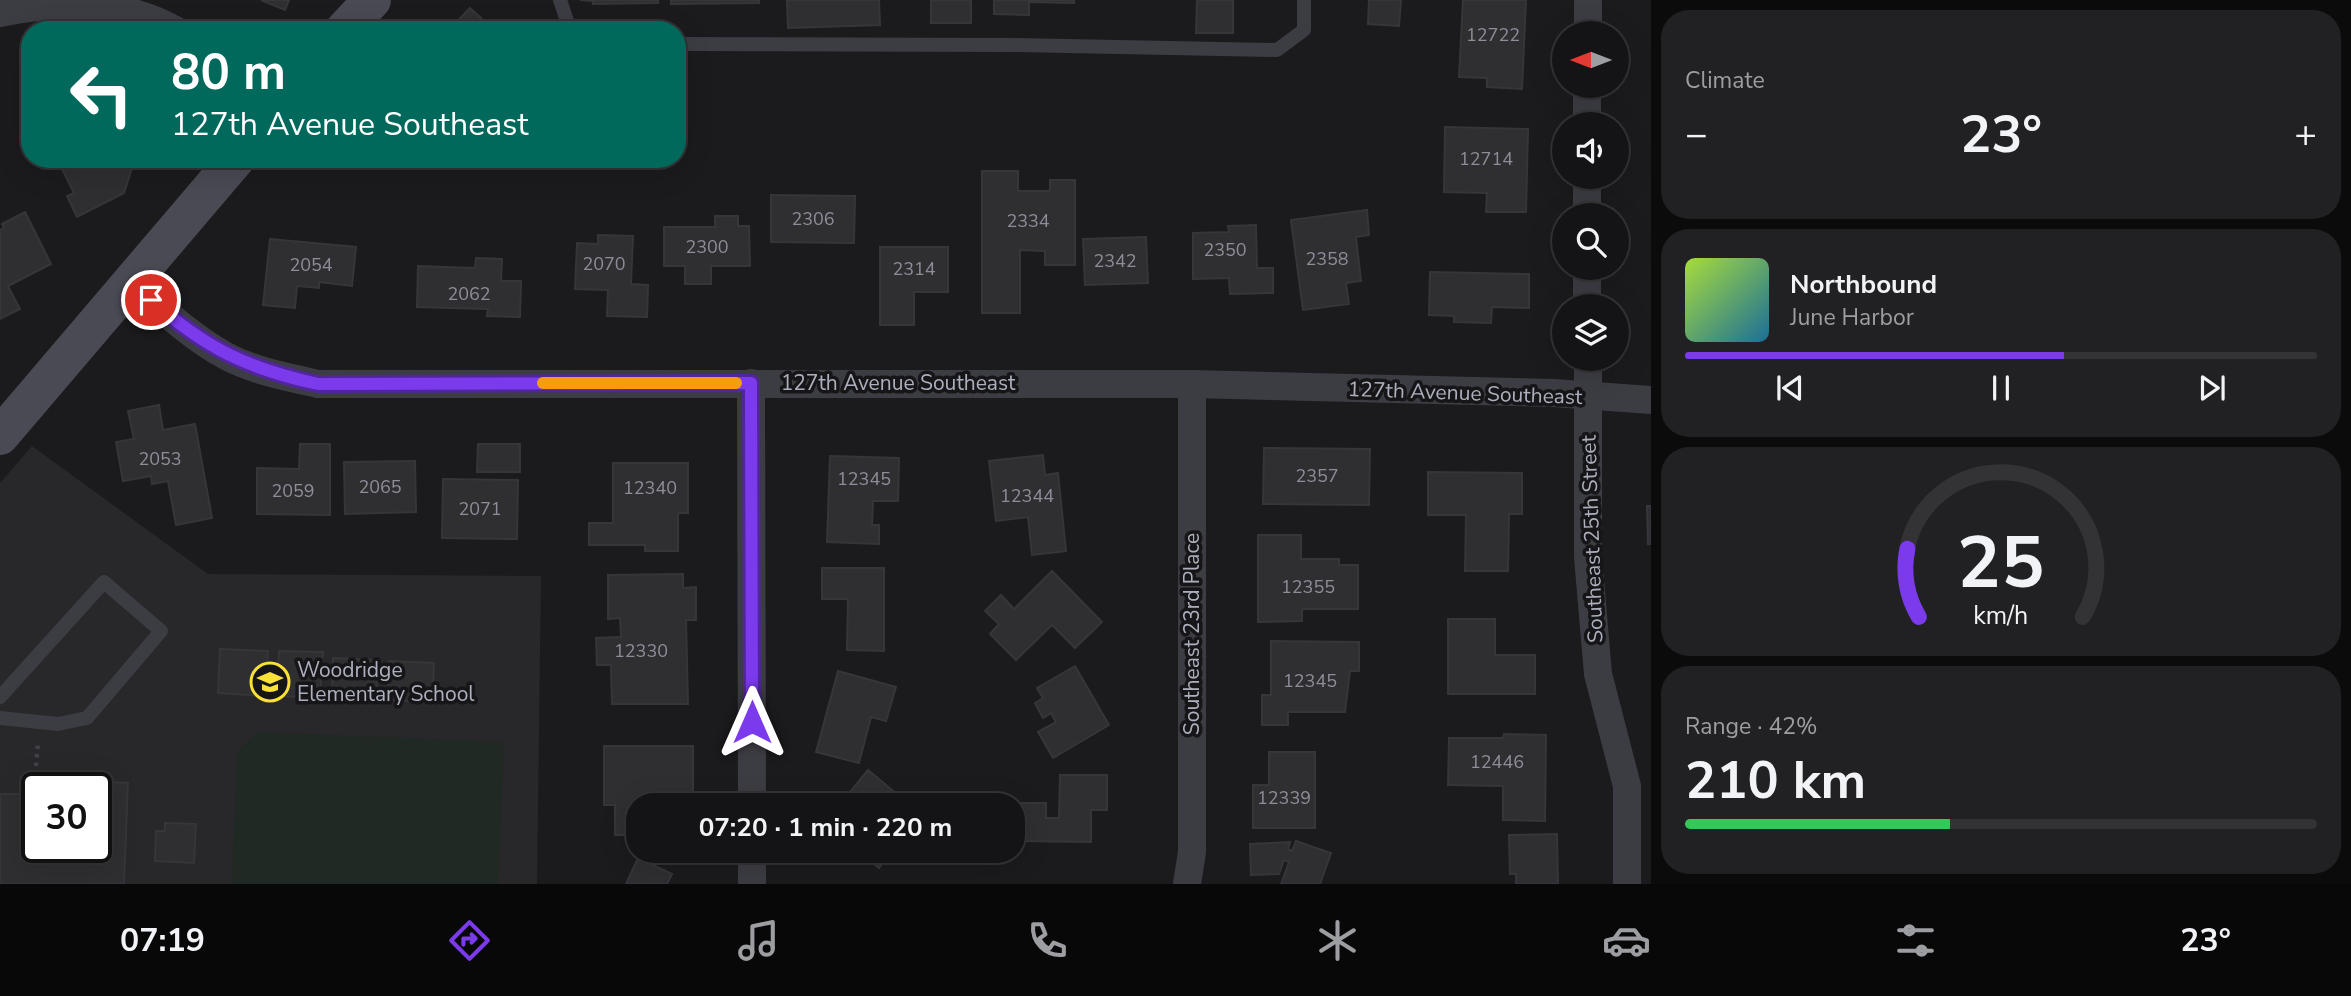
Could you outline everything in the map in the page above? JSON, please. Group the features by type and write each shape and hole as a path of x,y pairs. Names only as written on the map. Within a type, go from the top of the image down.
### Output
{"street":[{"path":"352,21 372,0"},
{"path":"1588,0 1588,21"},
{"path":"0,13 53,5 96,6 136,13 154,21"},
{"path":"0,436 228,168"},
{"name":"127th Avenue Southeast","path":"132,283 175,321 226,356 277,375 318,384 1192,384 1651,400"},
{"name":"Southeast 25th Street","path":"1588,371 1588,557 1598,674 1627,786 1627,884"},
{"path":"751,383 752,793"},
{"name":"Southeast 23rd Place","path":"1187,884 1192,852 1192,384"},
{"path":"752,863 752,884"}],"lane":[{"path":"560,0 567,21"},
{"path":"686,44 1010,45 1277,50 1304,30 1304,0"},
{"path":"0,697 104,582 161,631 86,718 58,724 0,719"}],"path":[{"path":"36,766 38,737"}],"shaded area":[{"name":"Woodridge Elementary School","path":"32,446 208,574 541,576 537,884 0,884 0,483"},
{"path":"258,732 504,742 498,884 232,884 237,752"}],"building":[{"path":"261,0 289,0 285,10"},
{"path":"580,0 658,0 658,3 593,4 593,1"},
{"path":"671,0 759,0 759,3 671,4"},
{"path":"787,0 879,0 880,25 788,28"},
{"path":"931,0 971,0 971,23 931,23"},
{"path":"994,0 1074,0 1074,3 1029,2 1029,15 994,14"},
{"path":"1197,0 1233,0 1233,33 1196,33"},
{"path":"1369,0 1401,0 1399,26 1368,24"},
{"path":"1463,0 1526,0 1522,89 1487,87 1487,78 1459,77"},
{"path":"470,8 484,21 458,21"},
{"path":"1445,127 1528,129 1526,212 1486,212 1487,193 1444,192"},
{"path":"62,168 132,168 124,193 77,217 67,196 74,193"},
{"path":"982,171 1018,171 1018,191 1050,191 1050,180 1075,180 1075,265 1045,265 1045,251 1020,250 1020,313 982,313"},
{"path":"771,195 855,196 854,243 771,242"},
{"path":"1367,210 1369,235 1356,237 1361,281 1346,283 1349,304 1303,310 1291,220"},
{"path":"25,212 51,264 8,286 20,309 0,319 0,230 4,228 2,224"},
{"path":"715,216 738,216 738,226 749,226 750,266 711,266 711,284 685,284 685,266 664,266 664,227 715,227"},
{"path":"1256,225 1257,268 1273,268 1273,293 1230,294 1229,278 1193,279 1193,233 1229,232 1228,226"},
{"path":"598,235 633,236 631,284 648,285 647,317 607,316 608,290 575,289 577,243 598,244"},
{"path":"1146,237 1148,283 1085,285 1083,239"},
{"path":"270,239 356,247 352,286 319,282 319,288 297,286 295,308 263,305"},
{"path":"880,247 948,247 948,292 914,292 914,325 880,325"},
{"path":"476,258 502,259 501,281 521,281 520,317 487,316 488,309 417,307 418,266 475,268"},
{"path":"1430,272 1529,274 1529,308 1492,307 1491,323 1454,322 1454,316 1429,315"},
{"path":"159,405 163,430 195,424 212,518 176,525 168,481 152,484 151,476 123,481 116,442 134,439 128,411"},
{"path":"300,444 330,444 330,515 257,514 257,468 299,469"},
{"path":"478,444 520,444 520,472 477,472"},
{"path":"1264,448 1370,449 1369,505 1263,504"},
{"path":"1043,455 1045,475 1058,473 1066,551 1032,555 1028,517 996,521 989,461"},
{"path":"830,456 899,458 898,501 873,501 872,525 879,525 879,544 827,542"},
{"path":"415,461 416,512 345,514 344,462"},
{"path":"613,463 688,463 688,513 678,513 678,551 645,551 645,545 589,545 589,523 613,523"},
{"path":"1428,472 1522,473 1522,514 1509,514 1508,571 1465,571 1466,515 1428,515"},
{"path":"443,479 518,480 517,539 442,538"},
{"path":"1647,506 1651,506 1651,544 1648,544"},
{"path":"1258,535 1301,535 1301,559 1339,559 1339,565 1358,565 1358,609 1302,609 1302,621 1258,622"},
{"path":"822,568 884,568 884,651 847,650 848,599 822,599"},
{"path":"1052,571 1102,622 1075,648 1052,625 1016,660 990,634 999,624 985,611 1001,595 1014,609"},
{"path":"683,574 683,588 696,587 696,620 686,620 688,704 612,704 611,665 597,665 596,638 621,637 620,618 608,619 608,575"},
{"path":"1448,619 1495,619 1495,655 1535,655 1535,694 1448,694"},
{"path":"1271,641 1359,642 1359,671 1350,671 1345,712 1288,712 1288,725 1262,725 1262,695 1271,695"},
{"path":"220,649 268,651 266,696 218,693"},
{"path":"279,651 323,652 320,698 277,696"},
{"path":"333,658 378,660 376,700 332,698"},
{"path":"389,661 434,663 432,702 388,700"},
{"path":"1075,666 1109,725 1053,758 1038,732 1056,722 1051,713 1043,718 1035,703 1043,698 1037,688"},
{"path":"838,671 896,687 886,721 871,717 859,763 816,752"},
{"path":"1504,734 1546,735 1545,821 1503,820 1503,786 1448,785 1449,738 1503,738"},
{"path":"604,746 693,746 693,793 626,793 626,835 615,835 615,805 604,805"},
{"path":"1269,752 1315,752 1315,828 1253,828 1253,785 1269,785"},
{"path":"868,770 896,793 851,793"},
{"path":"1060,775 1107,775 1107,810 1091,810 1091,842 1025,841 1025,803 1046,803 1046,818 1059,818"},
{"path":"112,782 128,783 124,884 0,884 0,794 21,794 21,863 112,863"},
{"path":"165,823 196,824 194,863 155,861 156,831 165,831"},
{"path":"1557,834 1558,884 1516,884 1516,874 1510,874 1509,835"},
{"path":"1296,841 1331,853 1320,884 1281,884 1289,862 1284,860 1279,874 1251,875 1250,844 1290,842 1288,849 1292,851"},
{"path":"636,863 649,863 672,874 667,884 626,884"}],"slow traffic":[{"path":"543,383 736,383"}],"place":[{"name":"Woodridge Elementary School","path":"270,682"}],"route":[{"path":"151,300 175,321 226,356 277,375 318,384 751,383 752,722"}]}
